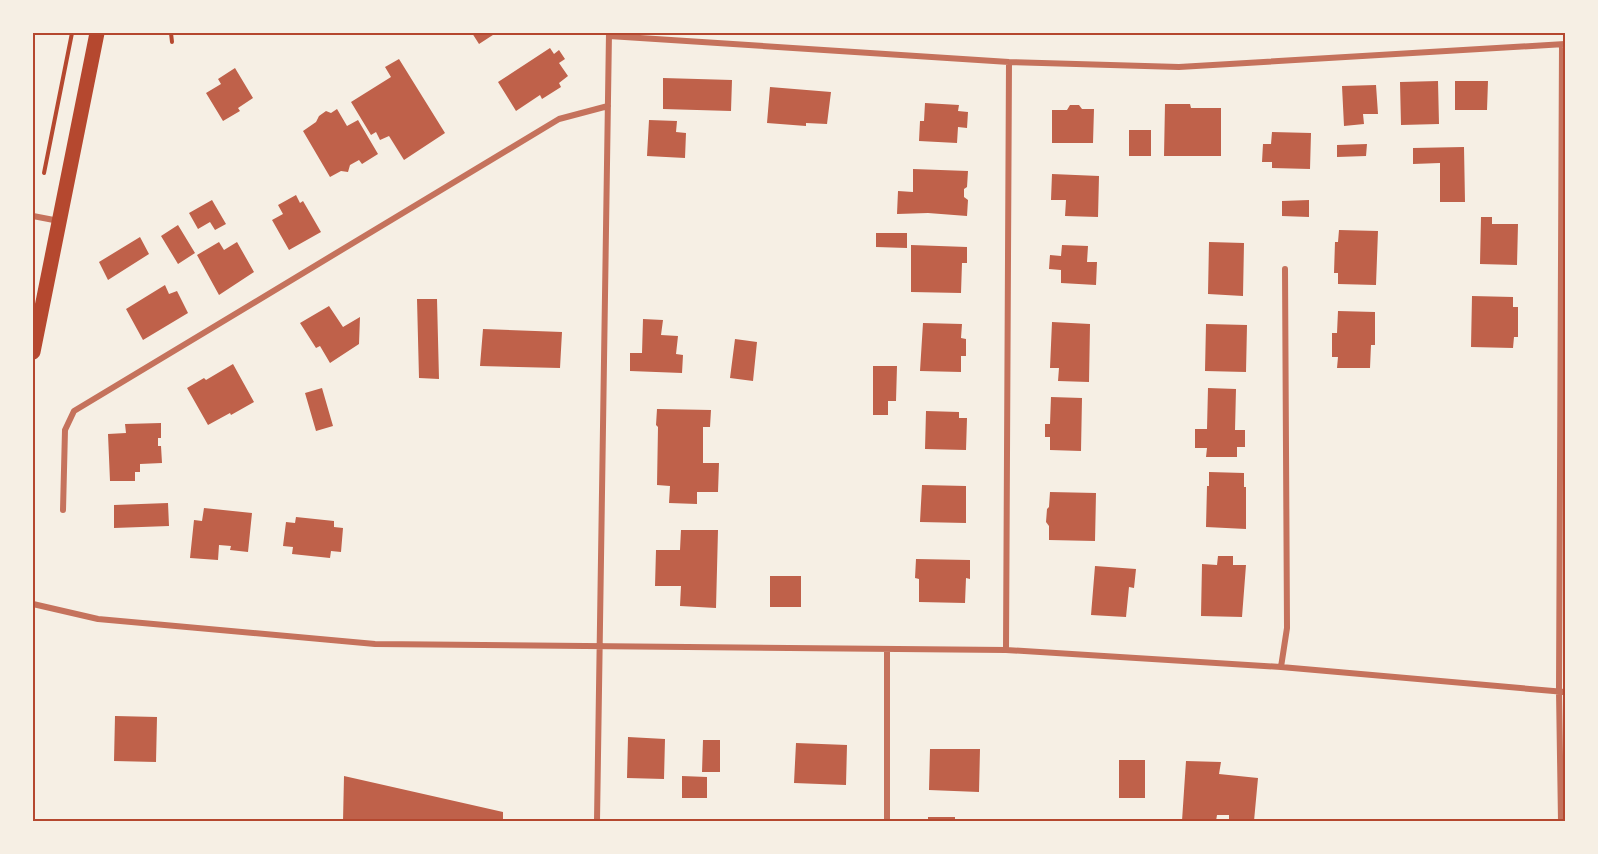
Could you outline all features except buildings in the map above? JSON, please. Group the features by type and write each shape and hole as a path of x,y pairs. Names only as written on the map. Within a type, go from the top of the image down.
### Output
{"main road":[{"path":"33,352 97,33"}],"street":[{"path":"597,821 609,35 1010,62 1179,67 1563,45 1561,821"},
{"path":"1006,650 1010,62"},
{"path":"63,510 65,430 74,411 560,119 608,106"},
{"path":"33,216 60,221"},
{"path":"1281,667 1287,628 1285,268"},
{"path":"33,604 98,619 375,644 1006,650 1281,667 1562,691"},
{"path":"886,821 887,650"}],"path":[{"path":"44,173 72,33"},
{"path":"171,33 172,42"}]}
